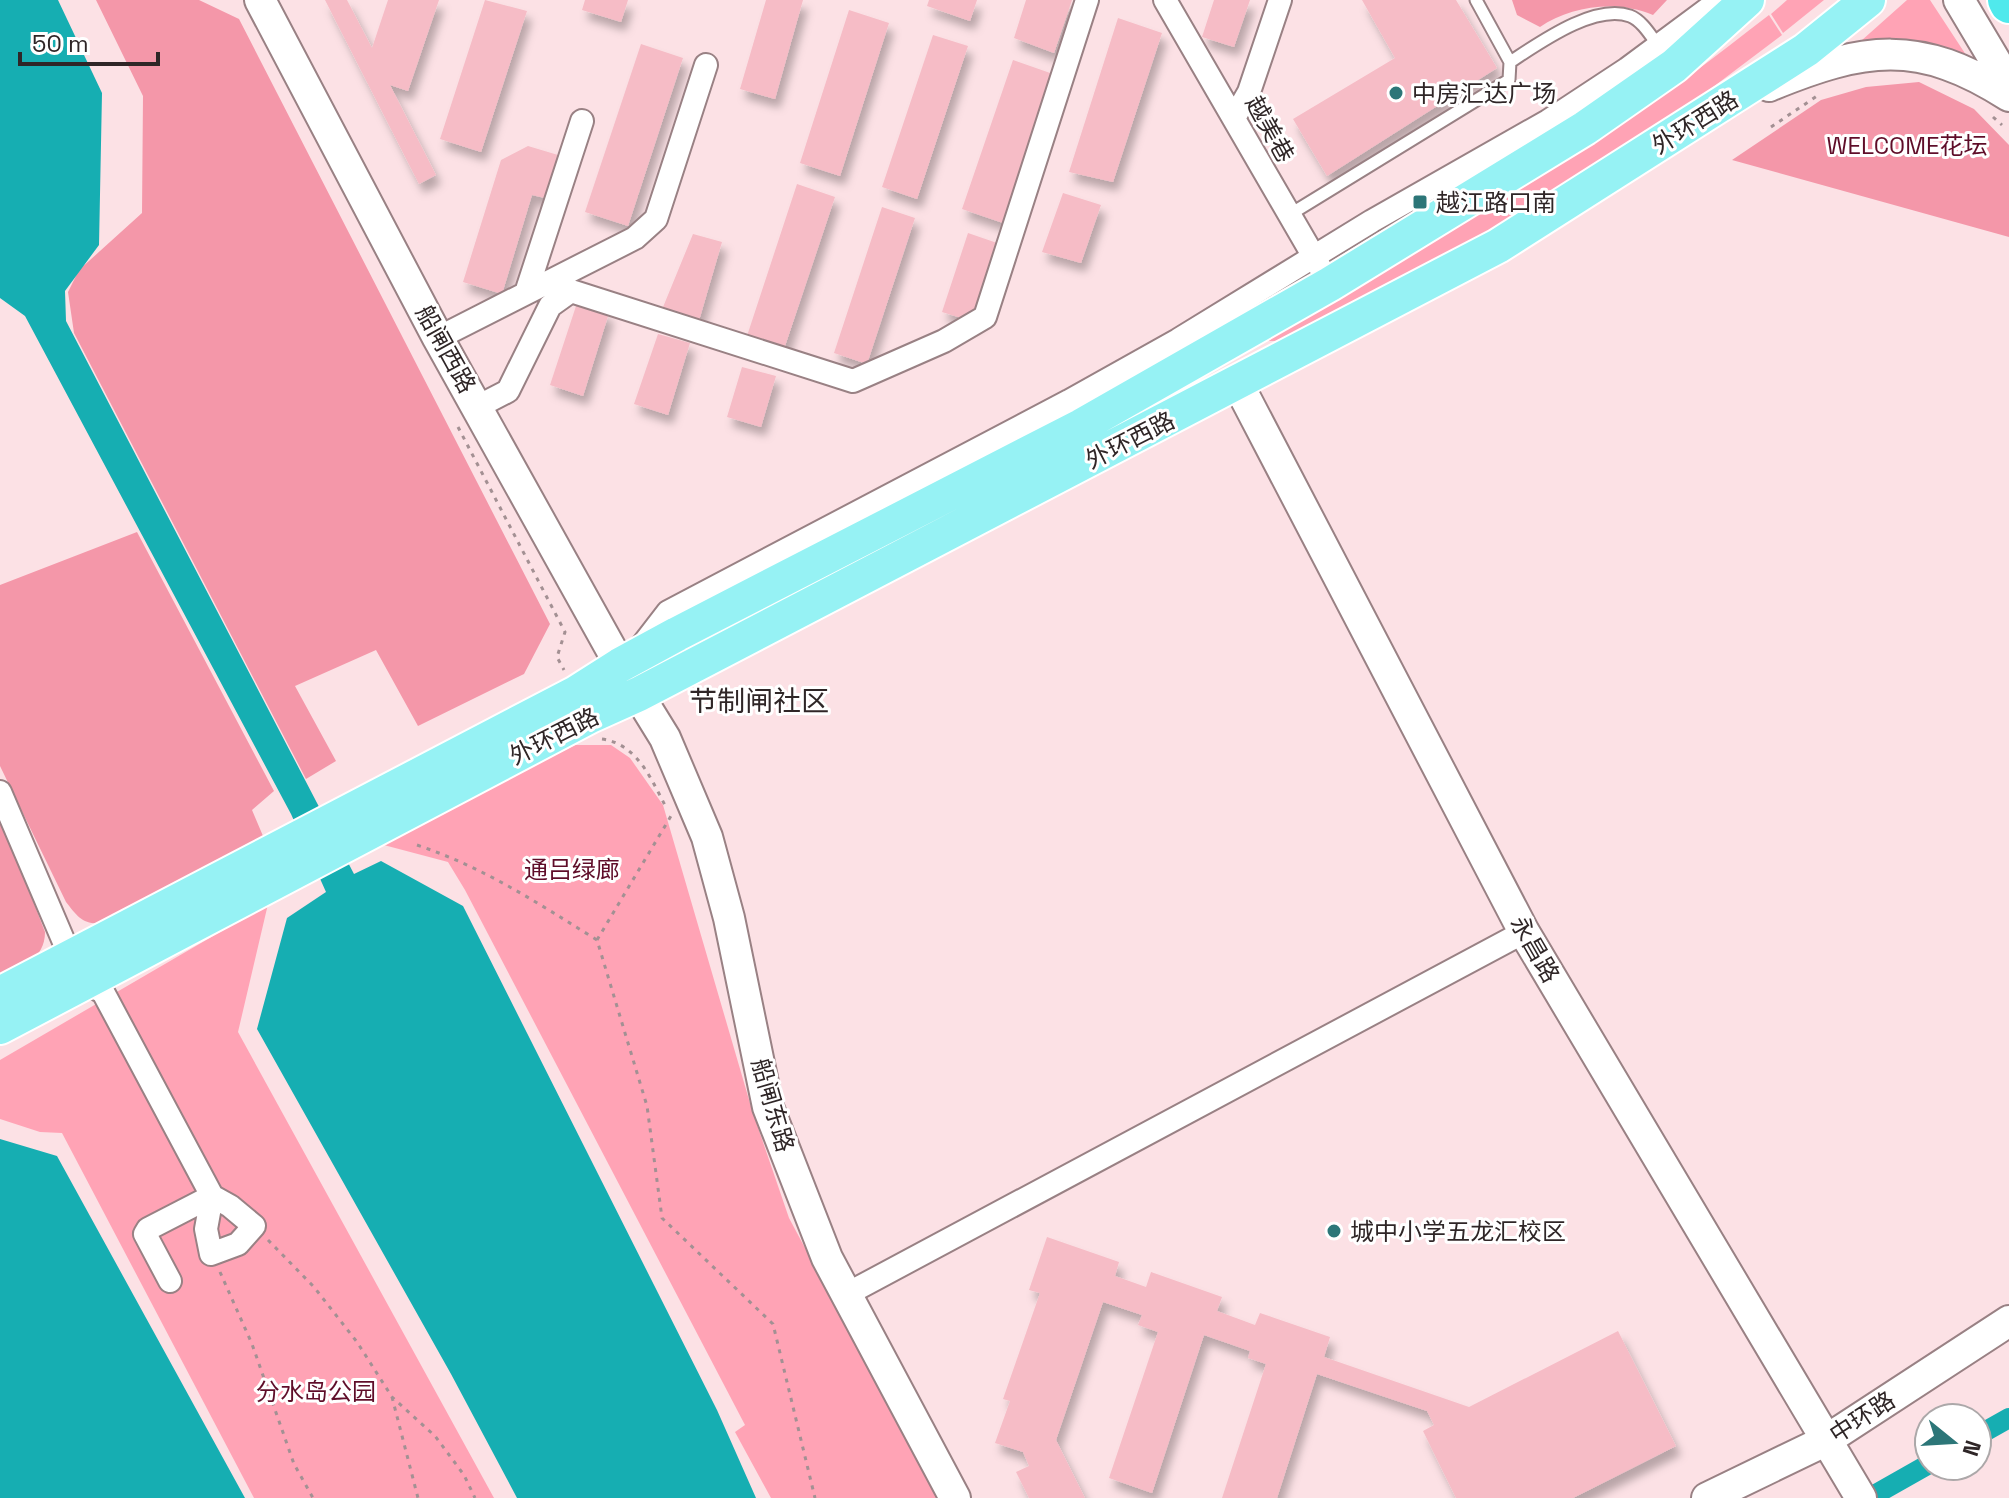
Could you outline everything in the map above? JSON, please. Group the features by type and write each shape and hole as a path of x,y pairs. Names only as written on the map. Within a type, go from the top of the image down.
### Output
{"main road":[{"name":"外环西路","path":"358,822 627,661 1081,426 1322,270 1585,128 1674,66 1724,8 1747,0"},
{"name":"外环西路","path":"358,822 639,694 1498,246 1806,50 1868,0"},
{"path":"0,1027 78,970 358,822"},
{"path":"0,994 78,970"}],"street":[{"name":"船闸西路","path":"260,0 438,338 627,661 639,694"},
{"path":"479,406 508,391 550,306 571,291 853,381 944,341 985,317 1087,0"},
{"name":"越美巷","path":"1165,0 1322,270"},
{"path":"1234,118 1249,92 1280,0"},
{"path":"1959,0 2009,84"},
{"path":"1322,270 1724,8"},
{"path":"1722,105 1814,67 1880,54 1910,54 1947,63 1979,77 2002,112"},
{"path":"438,338 635,238 656,219 706,65"},
{"path":"526,293 582,121"},
{"name":"永昌路","path":"1238,384 1524,932 1861,1498"},
{"name":"船闸东路","path":"639,694 665,738 707,837 729,918 768,1107 827,1258 955,1498"},
{"path":"0,792 78,970 103,992 212,1196 254,1226 238,1244 211,1254 206,1229 212,1196"},
{"path":"847,1294 1524,932"},
{"path":"170,1281 145,1234 148,1229 212,1196"},
{"name":"中环路","path":"1707,1498 1825,1441 2009,1321"}],"lane":[{"path":"1288,216 1509,80 1510,62 1476,0"},
{"path":"1510,62 1554,33 1581,21 1602,16 1629,16 1643,26 1674,66"}],"path":[{"path":"1771,127 1833,89"},
{"path":"597,940 669,822"},
{"path":"417,845 461,860 505,882 597,940 647,1106 662,1218 773,1324 815,1498"},
{"path":"254,1226 314,1287 357,1342 392,1397 435,1436 464,1475 475,1498"},
{"path":"211,1254 252,1344 294,1464 313,1498"},
{"path":"392,1397 418,1498"}],"green space":[{"path":"96,0 199,0 239,19 550,624 524,674 418,726 376,650 295,686 336,761 306,779 74,333 68,292 79,270 142,213 143,96"},
{"path":"1512,0 1667,0 1653,15 1625,7 1595,7 1566,14 1540,27 1517,15"},
{"path":"1787,0 1824,0 1783,33 1771,14"},
{"path":"1907,0 1930,0 1970,61 1852,49"},
{"path":"1769,15 1782,35 1664,124 1500,229 1279,341 1269,341 1607,134"},
{"name":"WELCOME花坛","path":"1919,82 1974,109 2009,145 2009,237 1732,160 1821,100 1866,87"},
{"path":"137,532 274,791 252,810 263,836 102,923 90,923 66,902 0,766 0,585"},
{"name":"通吕绿廊","path":"575,745 611,745 630,758 663,805 752,1110 789,1218 939,1498 771,1498 735,1432 745,1425 465,890 448,862 380,844"},
{"path":"0,815 45,932 44,942 36,956 0,978"},
{"name":"分水岛公园","path":"268,904 238,1032 494,1498 254,1498 62,1133 40,1132 0,1119 0,1060"}],"water":[{"path":"0,0 58,0 102,93 99,245 65,291 66,321 354,874 381,861 463,906 717,1410 756,1498 517,1498 257,1029 287,918 326,892 291,814 25,316 0,298"},
{"path":"0,1139 57,1156 245,1498 0,1498"}],"building":[{"path":"325,0 347,0 372,48 388,0 439,0 408,91 390,85 436,175 419,184"},
{"path":"485,0 527,11 481,152 440,139"},
{"path":"585,0 628,0 621,22 582,10"},
{"path":"766,0 803,0 775,99 740,89"},
{"path":"929,0 977,0 970,21 927,6"},
{"path":"1026,0 1072,0 1054,53 1014,38"},
{"path":"1214,0 1250,0 1234,47 1202,37"},
{"name":"中房汇达广场","path":"1362,0 1456,0 1497,68 1327,176 1293,119 1395,58"},
{"path":"849,10 889,23 840,176 800,163"},
{"path":"1118,18 1162,33 1113,182 1069,172"},
{"path":"933,35 968,46 917,199 882,187"},
{"path":"641,44 683,58 628,226 585,212"},
{"path":"1013,60 1053,74 1003,223 962,209"},
{"path":"528,146 558,155 545,198 532,195 502,294 463,282 501,160"},
{"path":"797,184 835,197 783,352 746,339"},
{"path":"1063,193 1101,205 1081,263 1042,252"},
{"path":"882,207 915,218 867,364 834,353"},
{"path":"968,233 1000,244 974,322 942,312"},
{"path":"693,234 722,242 698,324 661,312"},
{"path":"577,303 609,313 583,396 550,385"},
{"path":"658,334 690,343 668,415 634,404"},
{"path":"742,367 776,376 761,427 727,417"},
{"path":"1047,1237 1119,1262 1115,1276 1146,1287 1151,1272 1222,1297 1217,1311 1255,1325 1260,1313 1330,1337 1324,1357 1469,1407 1618,1331 1676,1446 1573,1498 1456,1498 1423,1431 1434,1425 1427,1411 1317,1374 1277,1498 1222,1498 1266,1364 1248,1358 1250,1351 1204,1335 1152,1493 1109,1478 1158,1332 1138,1325 1142,1315 1103,1302 1056,1440 1085,1498 1029,1498 1016,1472 1029,1466 1023,1452 995,1443 1010,1401 1003,1399 1040,1293 1029,1290"}],"waterway":[{"path":"1993,1427 2009,1418"},
{"path":"1869,1498 1913,1473"}],"place":[{"name":"中房汇达广场","path":"1396,93"},
{"name":"越江路口南","path":"1420,202"},
{"name":"城中小学五龙汇校区","path":"1334,1231"}],"district":[{"name":"节制闸社区","path":"759,701"}]}
